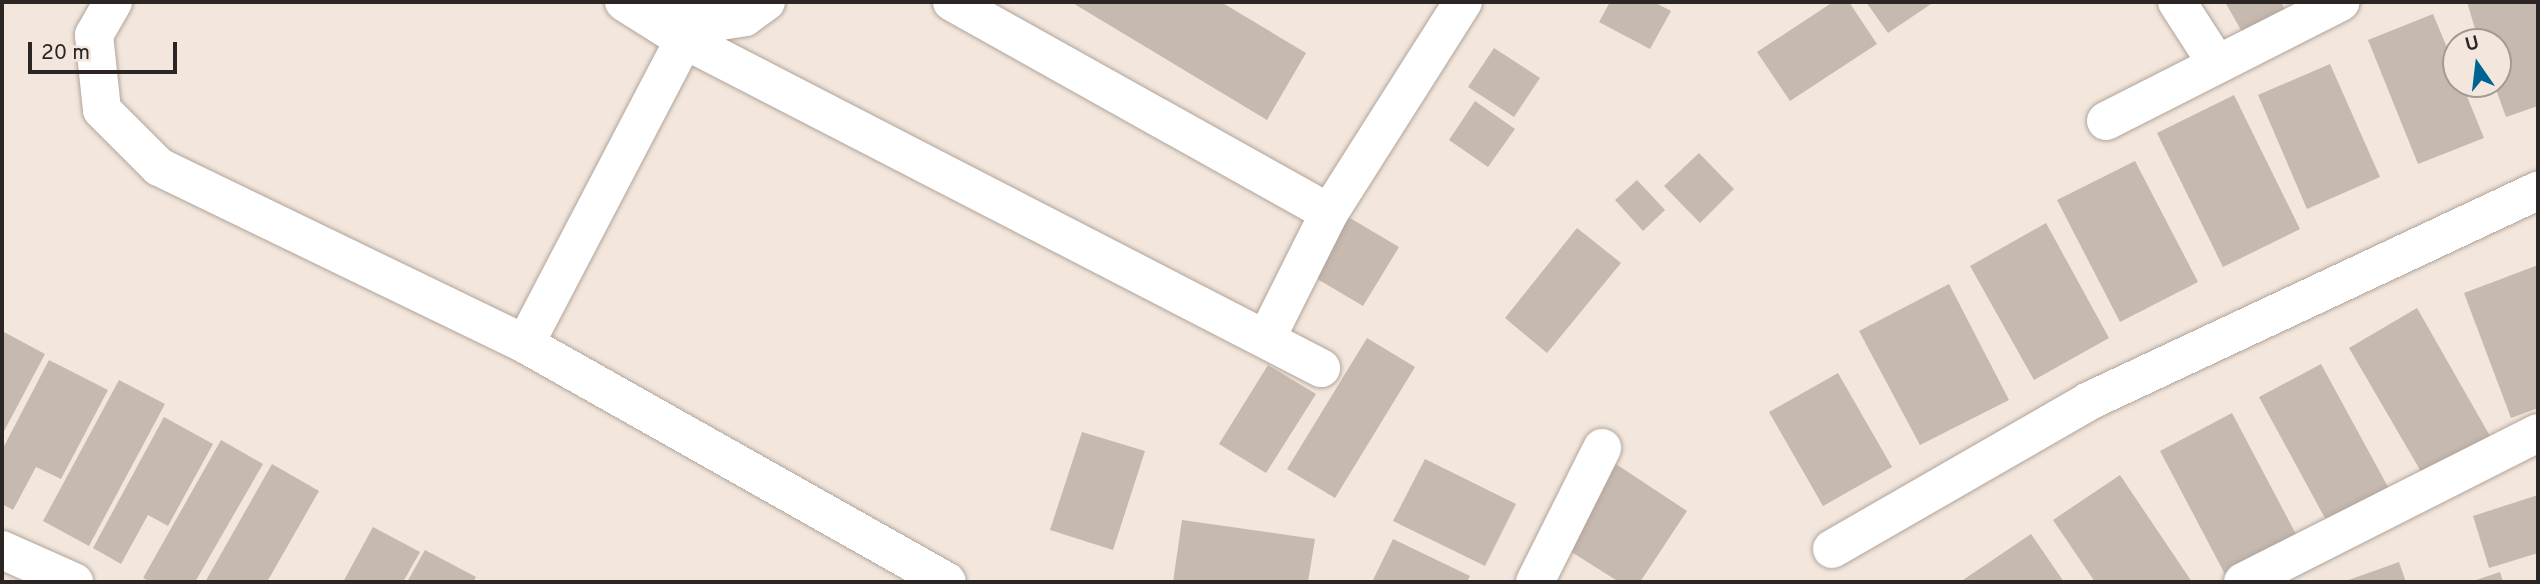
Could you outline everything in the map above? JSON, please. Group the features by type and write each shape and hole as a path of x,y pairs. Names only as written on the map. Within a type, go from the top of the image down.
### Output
{"street":[{"path":"113,2 94,35 102,110 159,167 525,344 947,582"},
{"path":"624,2 686,19 721,21 745,17 766,2"},
{"path":"952,2 1329,213"},
{"path":"1267,337 1329,213 1463,2"},
{"path":"2177,2 2217,64"},
{"path":"2106,121 2341,2"},
{"path":"525,344 686,19"},
{"path":"686,19 1321,368"},
{"path":"1832,549 2089,401 2538,191"},
{"path":"2243,582 2538,433"},
{"path":"1535,582 1602,448"},
{"path":"2,550 75,582"}],"building":[{"path":"1071,2 1221,2 1306,53 1267,120"},
{"path":"1610,2 1654,2 1671,11 1650,49 1599,22"},
{"path":"1833,2 1849,2 1877,44 1790,101 1757,52"},
{"path":"1866,2 1934,2 1888,33"},
{"path":"2225,2 2281,2 2287,13 2245,37"},
{"path":"2467,2 2538,2 2538,106 2506,117 2499,98 2512,98 2512,28 2475,28"},
{"path":"2433,14 2442,36 2442,98 2468,98 2484,138 2418,164 2368,40"},
{"path":"1494,48 1540,78 1514,117 1468,87"},
{"path":"2330,64 2380,177 2307,209 2258,95"},
{"path":"2234,95 2300,229 2223,267 2157,133"},
{"path":"1475,101 1515,129 1488,167 1449,140"},
{"path":"1699,153 1734,189 1700,223 1664,186"},
{"path":"2135,161 2198,282 2120,322 2057,200"},
{"path":"1637,180 1665,210 1643,231 1615,200"},
{"path":"1345,215 1399,247 1363,306 1309,274"},
{"path":"2046,223 2109,338 2034,380 1970,266"},
{"path":"1577,228 1621,263 1547,353 1505,318"},
{"path":"2538,265 2538,408 2511,418 2464,293"},
{"path":"1949,284 2009,400 1920,445 1859,331"},
{"path":"2417,308 2490,436 2423,475 2349,348"},
{"path":"2,331 45,354 2,435"},
{"path":"1367,338 1415,367 1335,498 1287,469"},
{"path":"49,360 108,390 61,479 36,467 13,510 2,504 2,450"},
{"path":"2321,364 2388,487 2326,520 2259,397"},
{"path":"1268,365 1316,394 1266,473 1219,444"},
{"path":"1838,373 1892,467 1823,506 1769,412"},
{"path":"119,380 165,404 89,546 43,521"},
{"path":"2232,413 2298,538 2226,576 2160,451"},
{"path":"164,417 213,444 168,526 148,515 121,564 93,548"},
{"path":"1082,432 1145,451 1113,550 1050,530"},
{"path":"221,440 263,464 195,582 151,582 143,578"},
{"path":"1425,459 1516,504 1485,566 1393,521"},
{"path":"272,464 319,491 267,582 205,582"},
{"path":"1616,464 1687,511 1640,582 1619,582 1562,546"},
{"path":"2120,475 2192,582 2095,582 2053,520"},
{"path":"2538,495 2538,553 2489,568 2473,516"},
{"path":"1182,520 1315,539 1308,582 1173,582"},
{"path":"373,527 420,552 403,582 343,582"},
{"path":"2031,534 2064,582 1960,582"},
{"path":"1393,539 1470,576 1467,582 1372,582"},
{"path":"425,550 476,577 473,582 407,582"},
{"path":"2399,562 2406,582 2343,582"},
{"path":"2500,572 2503,582 2470,582"}]}
